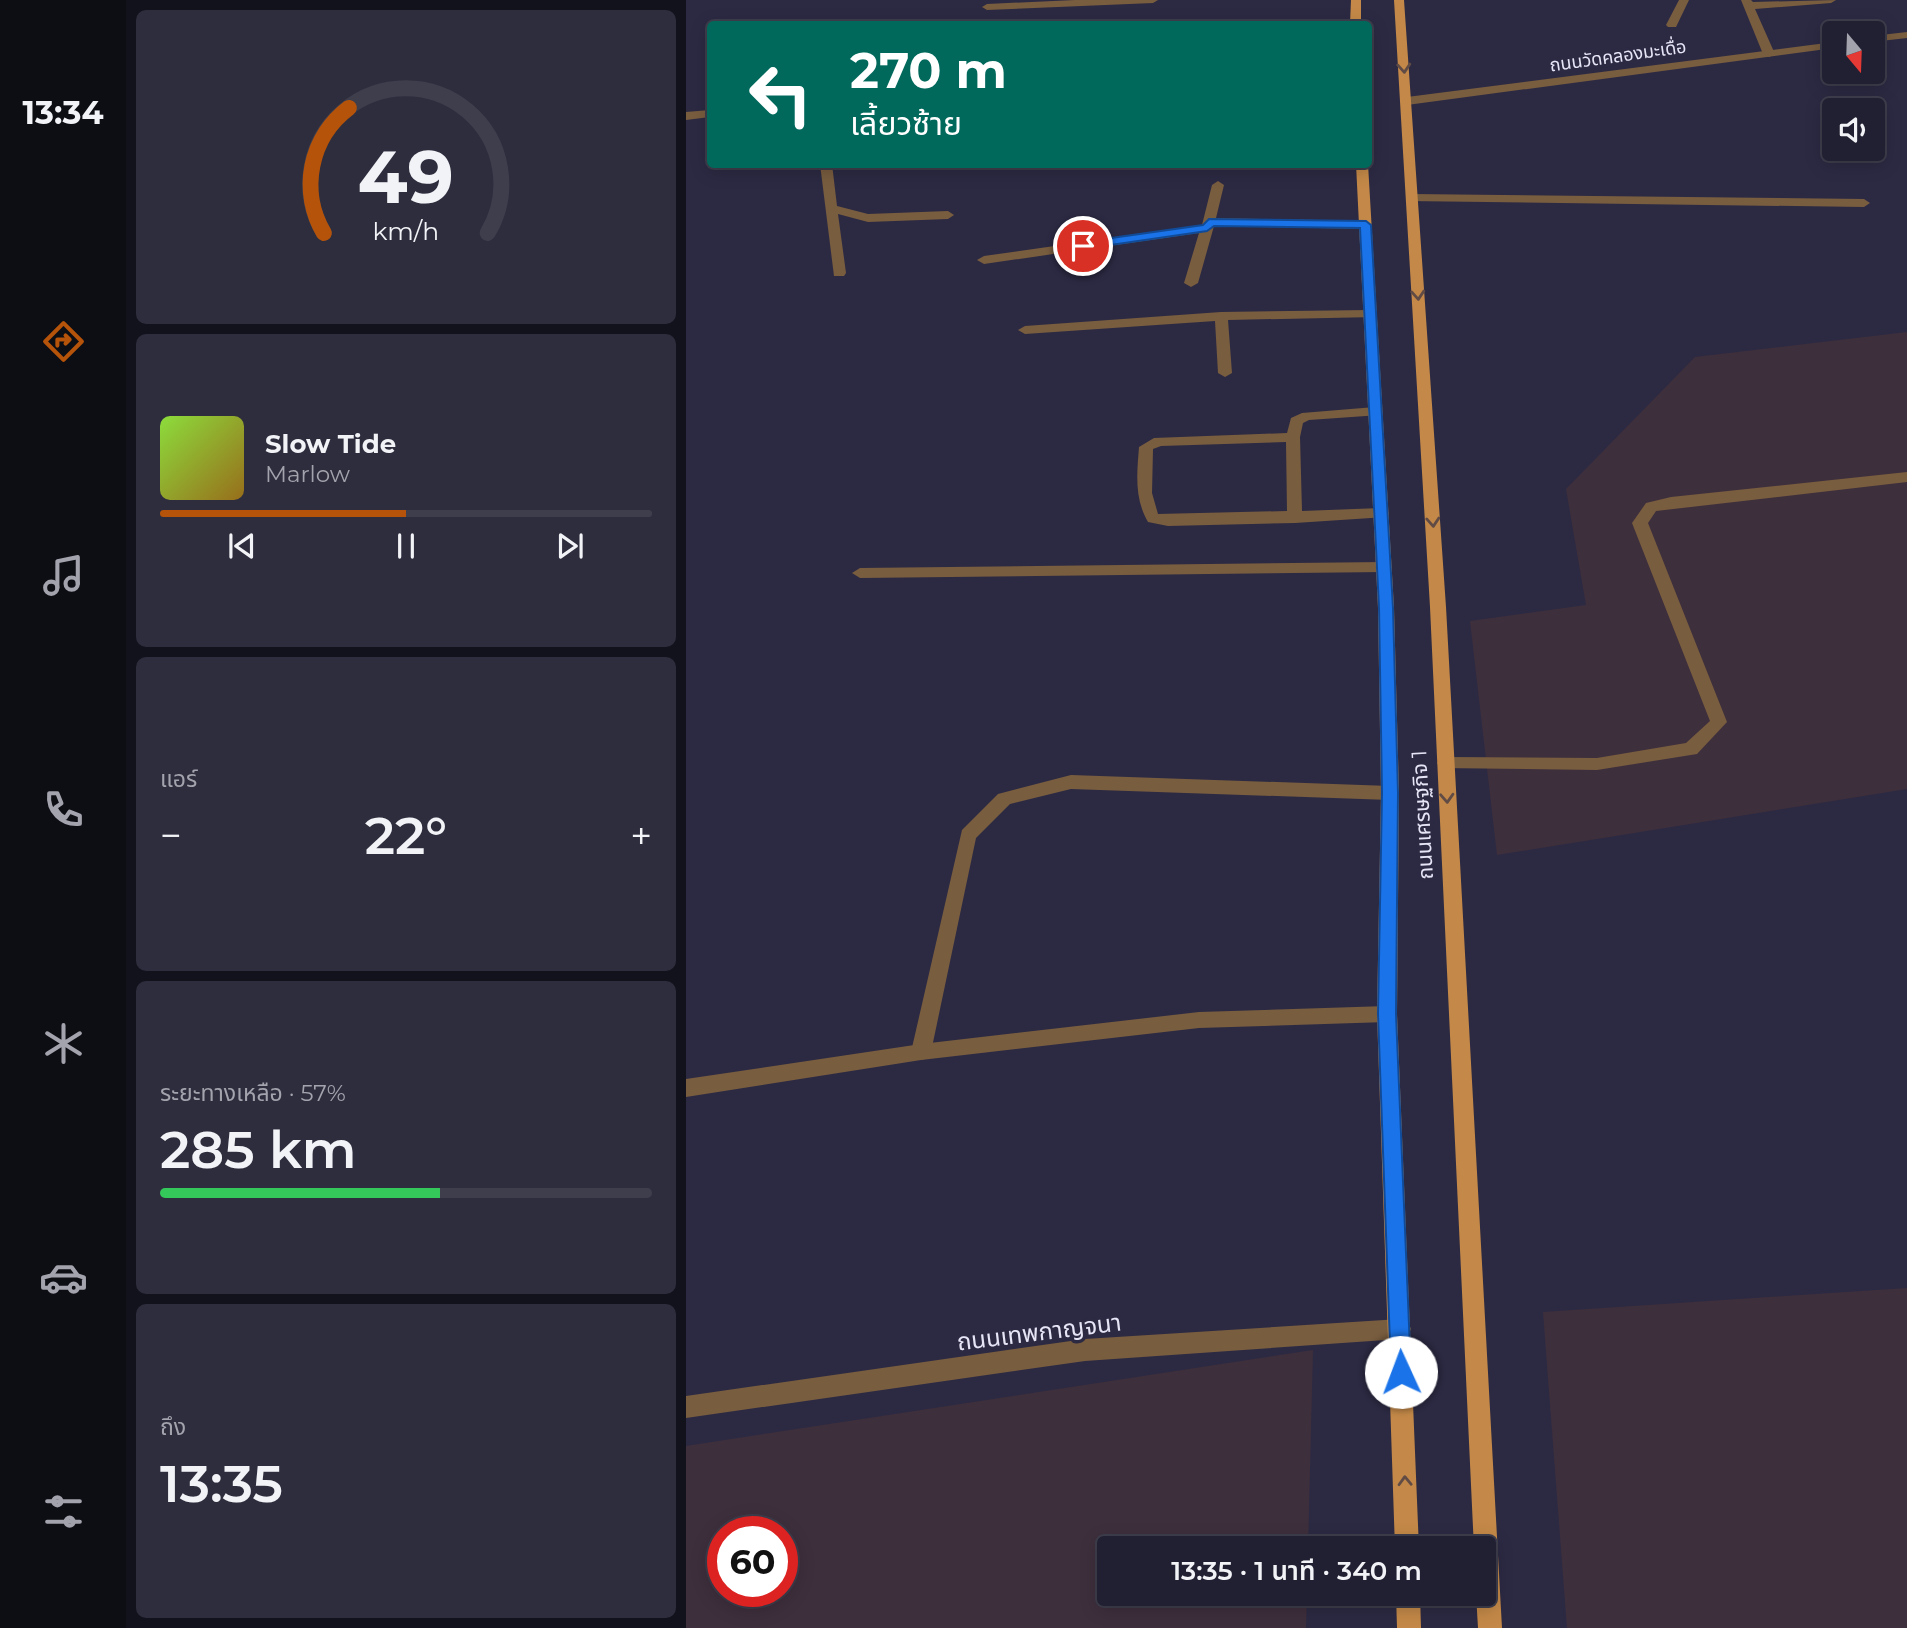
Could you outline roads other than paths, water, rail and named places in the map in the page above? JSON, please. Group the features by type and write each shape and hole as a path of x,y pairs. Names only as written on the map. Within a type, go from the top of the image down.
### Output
{"main road":[{"path":"1356,0 1356,21"},
{"name":"ถนนเศรษฐกิจ 1","path":"1399,0 1438,607 1490,1628"},
{"name":"ถนนเศรษฐกิจ 1","path":"1362,168 1384,567 1390,793 1387,1014 1407,1536"},
{"path":"1408,1606 1409,1628"}],"street":[{"path":"987,7 1153,0"},
{"path":"1672,25 1684,0"},
{"path":"1769,54 1747,3 1831,0"},
{"path":"1885,38 1907,35"},
{"name":"ถนนวัดคลองมะเดื่อ","path":"1406,101 1822,47"},
{"path":"686,116 707,114"},
{"path":"826,168 839,273"},
{"path":"1191,283 1218,185"},
{"path":"1411,198 1864,203"},
{"path":"830,208 868,218 948,215"},
{"path":"984,260 1208,225 1366,225"},
{"path":"1025,330 1222,316 1370,314"},
{"path":"1222,316 1225,373"},
{"path":"1296,518 1293,437 1296,421 1307,416 1375,412"},
{"path":"1293,437 1159,441 1146,447 1147,508 1153,518 1168,521 1381,513"},
{"path":"1446,763 1597,764 1690,748 1719,722 1640,523 1651,508 1671,502 1907,477"},
{"path":"860,573 1384,567"},
{"path":"920,1052 968,835 1004,799 1071,782 1390,793"},
{"path":"686,1088 920,1052 1199,1020 1387,1014"},
{"name":"ถนนเทพกาญจนา","path":"686,1407 1085,1350 1400,1329"}]}
